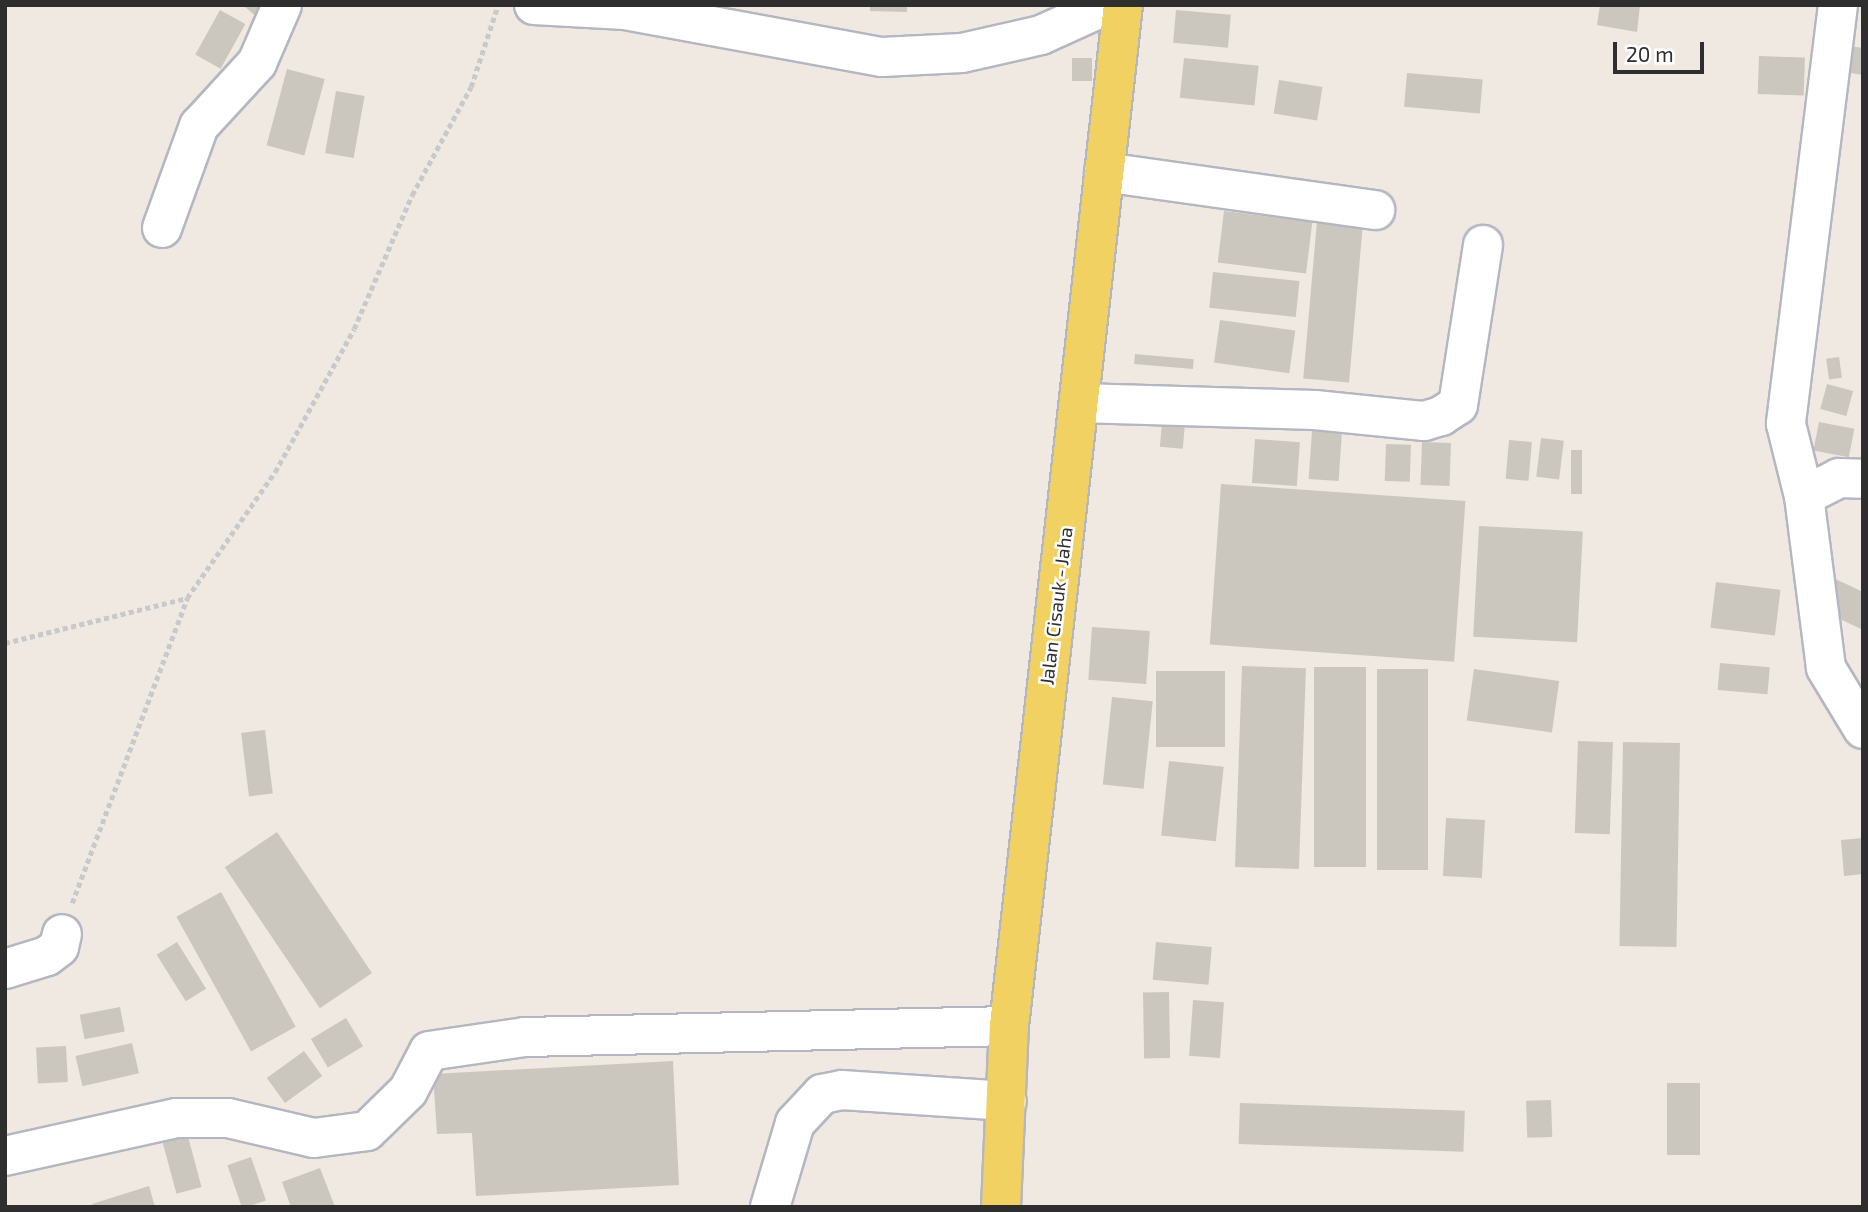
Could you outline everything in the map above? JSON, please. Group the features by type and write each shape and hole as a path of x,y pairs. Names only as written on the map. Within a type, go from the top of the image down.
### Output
{"main road":[{"name":"Jalan Cisauk - Jaha","path":"1001,1207 1009,1026 1123,5"}],"street":[{"path":"162,228 199,126 257,63 282,5"},
{"path":"534,5 625,9 881,57 962,54 1041,35 1107,5"},
{"path":"1838,5 1786,424 1804,496 1826,668 1863,729"},
{"path":"1104,172 1375,210"},
{"path":"1080,403 1315,410 1424,421 1441,416 1458,405 1483,245"},
{"path":"1804,496 1839,478 1863,479"},
{"path":"5,969 47,956 60,947 62,934"},
{"path":"5,1156 198,1116 314,1138 367,1131 408,1091 429,1051 526,1037 1009,1026"},
{"path":"770,1207 795,1123 822,1094 842,1090 1007,1101"}],"path":[{"path":"62,934 187,598 275,472 354,329 412,195 471,87 498,5"},
{"path":"5,643 187,598"}],"building":[{"path":"243,5 268,5 260,20"},
{"path":"870,5 907,5 907,12 870,11"},
{"path":"1600,5 1640,5 1637,32 1597,25"},
{"path":"220,10 245,24 221,69 195,55"},
{"path":"1176,10 1231,15 1228,48 1173,43"},
{"path":"1842,45 1863,48 1863,75 1838,71"},
{"path":"1759,56 1805,58 1804,96 1758,94"},
{"path":"1072,58 1092,58 1092,81 1072,81"},
{"path":"1184,58 1259,66 1254,106 1180,98"},
{"path":"287,69 325,79 304,155 267,145"},
{"path":"1407,73 1483,80 1480,113 1404,107"},
{"path":"1279,80 1322,87 1317,120 1274,114"},
{"path":"336,91 365,96 354,158 325,153"},
{"path":"1224,211 1312,222 1306,273 1218,263"},
{"path":"1317,221 1363,225 1349,382 1303,378"},
{"path":"1213,272 1300,281 1296,317 1209,308"},
{"path":"1220,320 1295,331 1289,373 1214,363"},
{"path":"1135,354 1194,359 1193,369 1134,364"},
{"path":"1839,357 1842,378 1829,380 1826,359"},
{"path":"1827,384 1853,391 1846,416 1820,409"},
{"path":"1163,411 1186,413 1183,449 1160,447"},
{"path":"1819,422 1854,429 1849,457 1813,450"},
{"path":"1312,431 1342,433 1339,481 1309,479"},
{"path":"1541,438 1564,441 1559,480 1536,477"},
{"path":"1255,439 1300,442 1297,486 1252,483"},
{"path":"1509,440 1532,442 1529,481 1506,479"},
{"path":"1422,442 1451,443 1449,486 1420,485"},
{"path":"1386,444 1411,445 1410,482 1385,481"},
{"path":"1571,450 1582,450 1582,494 1571,494"},
{"path":"1221,484 1465,501 1454,662 1210,645"},
{"path":"1479,526 1583,531 1577,642 1473,637"},
{"path":"1827,575 1863,592 1863,630 1813,606"},
{"path":"1716,582 1781,590 1775,636 1710,628"},
{"path":"1092,627 1150,631 1146,684 1088,680"},
{"path":"1720,663 1770,667 1767,694 1718,690"},
{"path":"1242,666 1306,668 1299,869 1235,867"},
{"path":"1314,667 1366,667 1366,867 1314,867"},
{"path":"1377,669 1428,669 1428,870 1377,870"},
{"path":"1474,669 1559,681 1552,732 1467,720"},
{"path":"1156,671 1225,671 1225,747 1156,747"},
{"path":"1112,697 1153,701 1144,789 1103,785"},
{"path":"265,730 273,794 249,796 241,733"},
{"path":"1578,741 1613,742 1610,834 1575,833"},
{"path":"1623,742 1680,743 1676,947 1619,946"},
{"path":"1169,761 1224,767 1216,841 1161,836"},
{"path":"1446,818 1485,820 1482,878 1443,876"},
{"path":"277,832 372,973 320,1008 225,867"},
{"path":"1863,838 1863,874 1844,876 1841,840"},
{"path":"221,892 296,1027 251,1051 176,917"},
{"path":"177,942 206,989 186,1001 157,955"},
{"path":"1156,942 1212,947 1208,985 1153,980"},
{"path":"1143,992 1169,992 1170,1058 1144,1058"},
{"path":"1193,1000 1224,1002 1220,1058 1189,1056"},
{"path":"120,1007 125,1032 85,1039 80,1015"},
{"path":"346,1018 363,1046 328,1067 311,1039"},
{"path":"132,1043 139,1073 82,1086 75,1056"},
{"path":"66,1046 68,1082 38,1084 36,1048"},
{"path":"304,1051 322,1076 285,1103 267,1078"},
{"path":"673,1061 679,1185 476,1196 472,1133 437,1134 433,1074"},
{"path":"1667,1083 1700,1083 1700,1155 1667,1155"},
{"path":"1551,1100 1552,1137 1527,1138 1526,1101"},
{"path":"1240,1103 1465,1111 1463,1152 1239,1144"},
{"path":"186,1129 202,1187 176,1194 161,1136"},
{"path":"251,1157 266,1200 242,1207 227,1165"},
{"path":"320,1168 335,1207 291,1207 282,1182"},
{"path":"149,1186 155,1207 93,1207 92,1204"}]}
